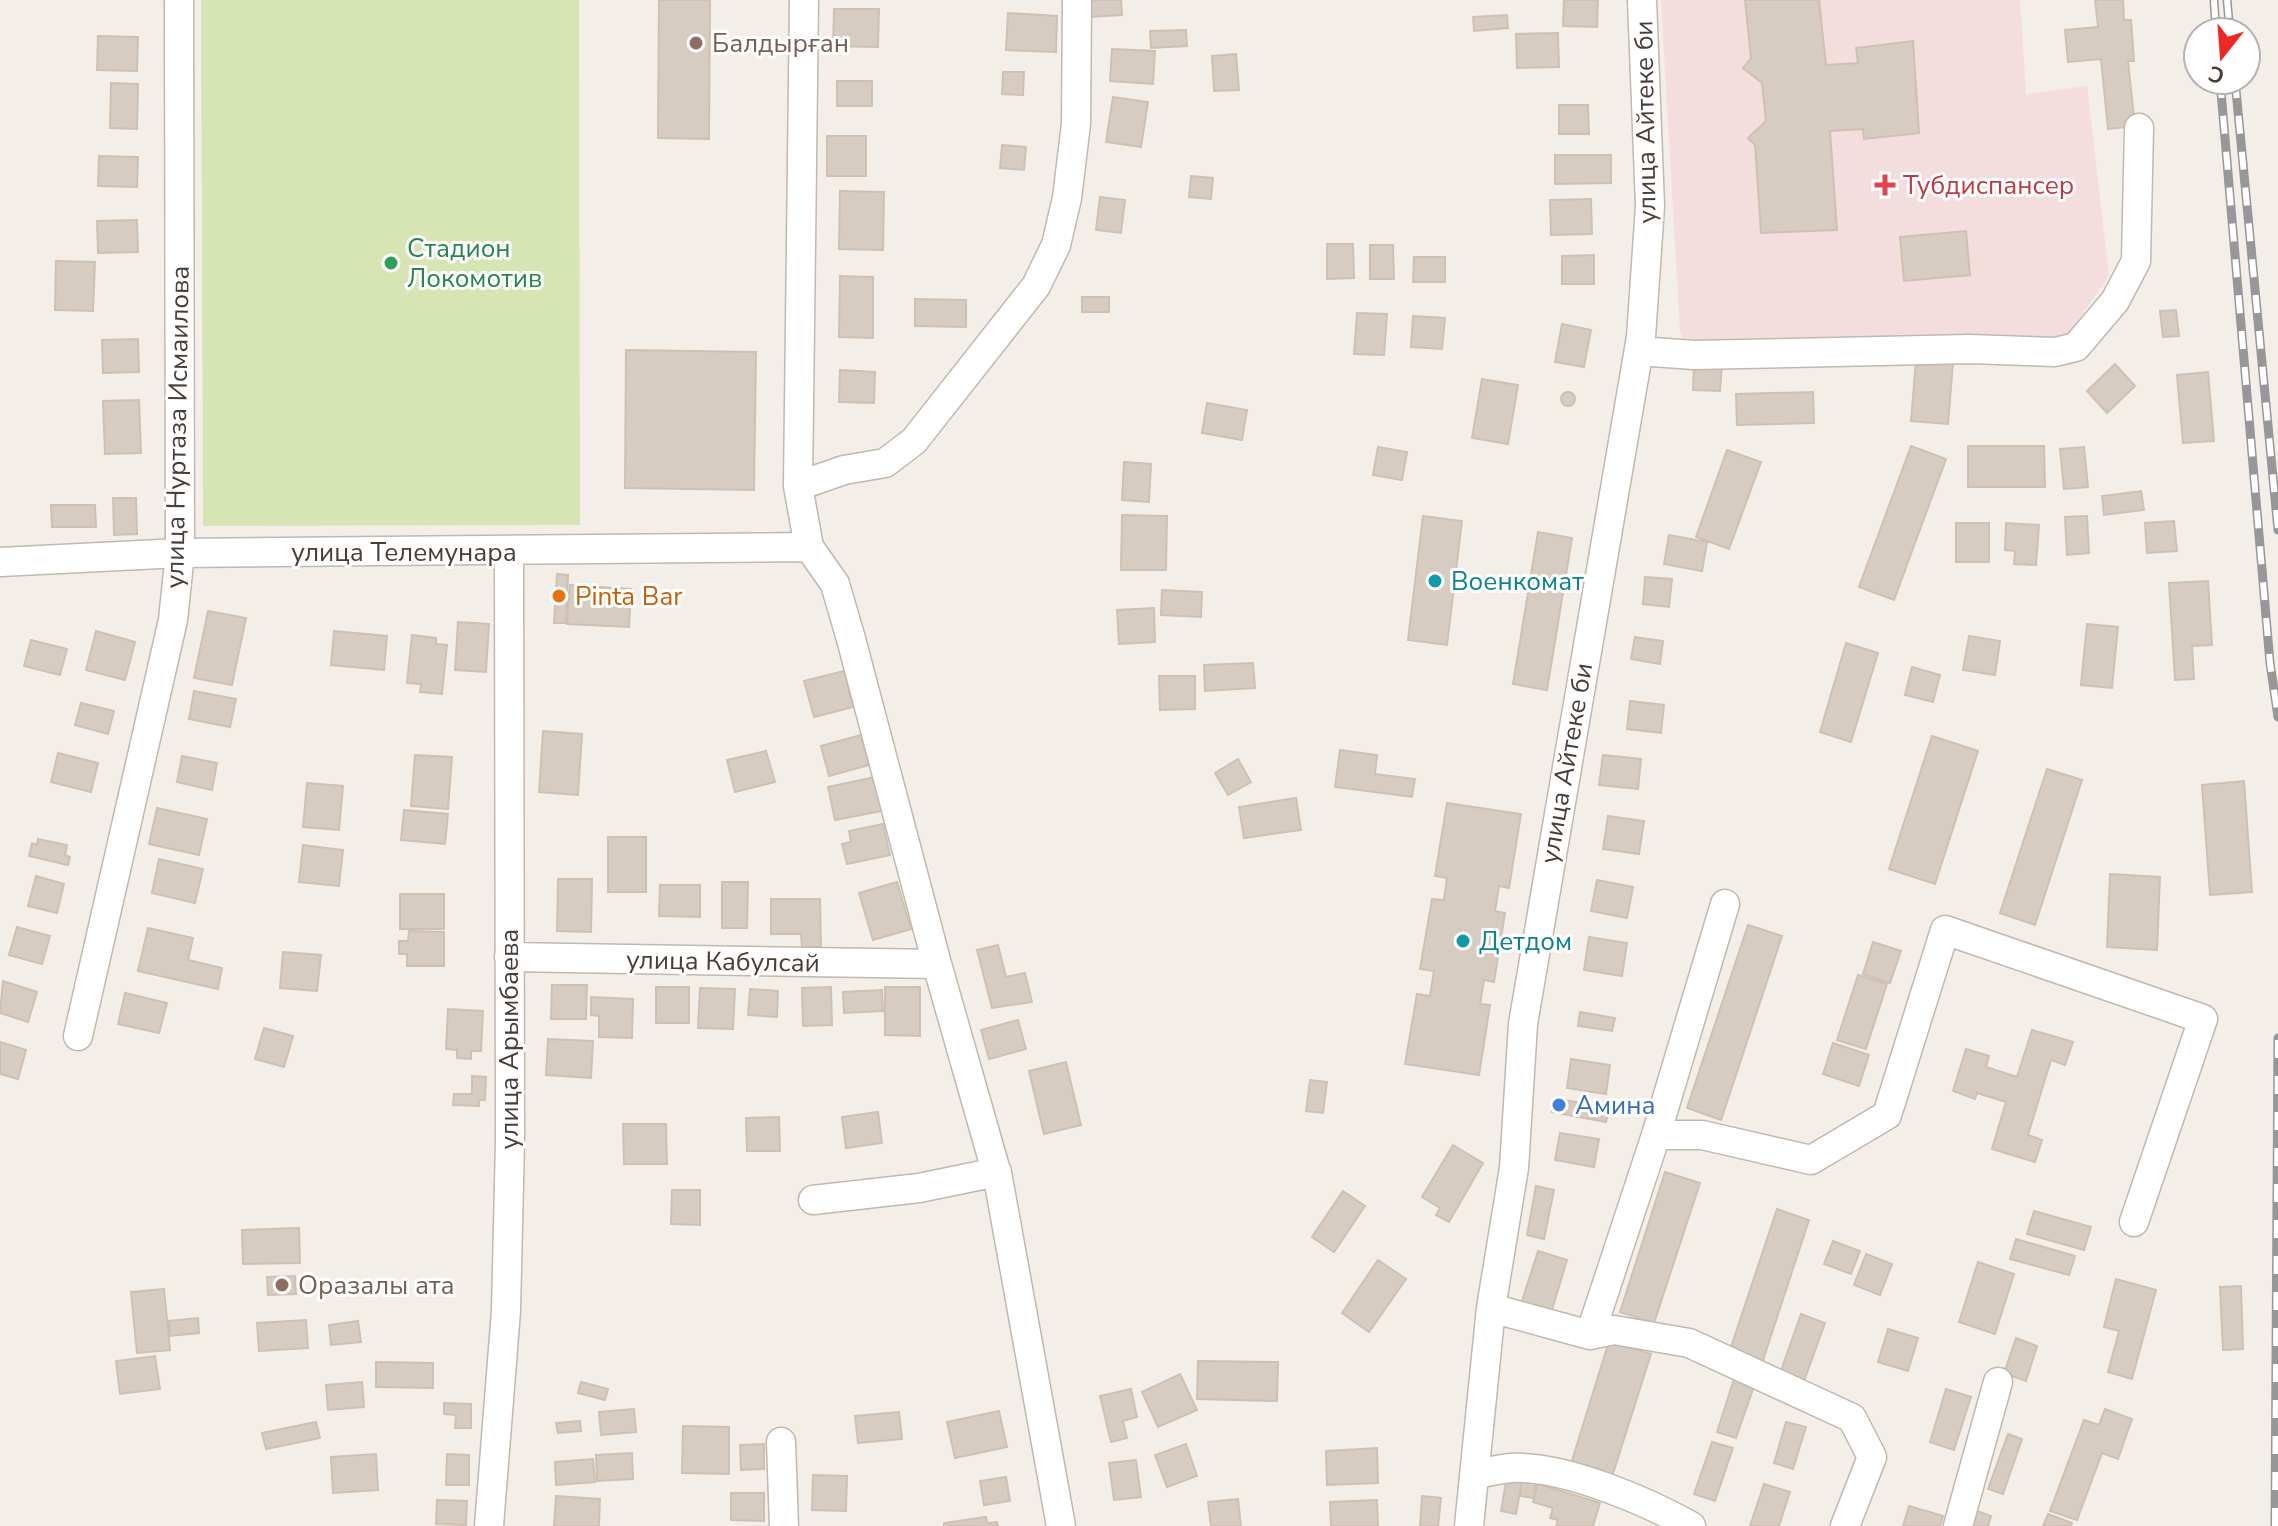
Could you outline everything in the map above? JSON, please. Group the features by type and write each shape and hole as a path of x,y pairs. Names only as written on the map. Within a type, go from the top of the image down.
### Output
{"street":[{"name":"улица Нуртаза Исмаилова","path":"78,1036 173,620 180,553 179,0"},
{"path":"804,0 798,486 809,547 835,584 937,964 998,1175 1061,1526"},
{"path":"798,486 844,470 885,463 914,441 1036,286 1056,245 1067,198 1076,124 1077,0"},
{"name":"улица Айтеке би","path":"1469,1526 1491,1308 1514,1168 1523,1024 1639,351 1650,206 1642,0"},
{"path":"1639,351 1694,355 1925,350 2055,352 2076,347 2115,301 2136,261 2139,128"},
{"name":"улица Телемунара","path":"0,562 180,553 809,547"},
{"name":"улица Арымбаева","path":"489,1526 506,1311 510,1141 509,552"},
{"path":"1590,1335 1656,1135 1725,904"},
{"path":"1656,1135 1702,1135 1811,1160 1887,1115 1945,930 2203,1019 2134,1222"},
{"name":"улица Кабулсай","path":"509,957 937,964"},
{"path":"813,1200 998,1175"},
{"path":"1491,1308 1590,1335 1614,1330 1689,1343 1852,1418 1872,1457 1845,1526"},
{"path":"1958,1526 1998,1382"},
{"path":"781,1442 784,1526"},
{"path":"1474,1475 1511,1468 1546,1472 1598,1486 1691,1526"}],"shaded area":[{"name":"Тубдиспансер","path":"1661,0 2020,0 2026,94 2087,86 2109,276 2066,337 1686,348 1680,330"}],"green space":[{"name":"Стадион Локомотив","path":"201,0 579,0 580,525 203,526"}],"building":[{"path":"659,0 710,0 709,139 658,138"},
{"path":"1088,0 1121,0 1122,15 1089,17"},
{"path":"1564,0 1598,0 1597,27 1563,26"},
{"path":"1745,0 1819,0 1826,65 1858,63 1856,48 1913,41 1919,133 1864,139 1863,129 1830,131 1837,230 1761,233 1755,145 1748,138 1766,121 1762,83 1743,68 1751,58"},
{"path":"2095,0 2123,0 2124,20 2131,20 2134,61 2128,61 2135,126 2108,129 2101,59 2068,62 2065,30 2098,27"},
{"path":"834,9 879,9 878,47 833,46"},
{"path":"1008,13 1057,16 1056,52 1006,50"},
{"path":"1507,15 1508,28 1474,31 1473,17"},
{"path":"1186,30 1187,46 1151,48 1150,31"},
{"path":"1558,33 1559,67 1517,68 1516,34"},
{"path":"98,36 138,37 137,71 97,70"},
{"path":"1112,49 1155,51 1153,84 1110,81"},
{"path":"1236,54 1239,90 1214,91 1212,56"},
{"path":"1003,72 1024,72 1023,95 1002,94"},
{"path":"837,81 872,81 872,106 837,106"},
{"path":"111,83 138,84 137,129 110,128"},
{"path":"1113,97 1148,102 1141,147 1106,142"},
{"path":"1559,105 1588,105 1589,134 1559,134"},
{"path":"827,136 866,136 866,176 827,176"},
{"path":"1002,145 1026,147 1024,170 1000,168"},
{"path":"1555,155 1611,155 1611,183 1555,184"},
{"path":"99,156 138,157 137,187 98,186"},
{"path":"1191,176 1213,178 1211,199 1189,197"},
{"path":"840,191 884,192 883,250 839,249"},
{"path":"1100,197 1125,200 1121,233 1096,230"},
{"path":"1591,199 1592,234 1551,235 1550,200"},
{"path":"137,220 138,252 98,253 97,221"},
{"path":"1966,231 1970,275 1904,281 1900,237"},
{"path":"1327,244 1353,244 1354,278 1327,279"},
{"path":"1370,245 1393,245 1394,279 1370,279"},
{"path":"1594,255 1594,284 1562,284 1562,256"},
{"path":"1414,257 1445,257 1445,282 1413,282"},
{"path":"56,261 95,262 93,311 55,310"},
{"path":"840,276 873,277 873,338 839,337"},
{"path":"1082,297 1109,297 1109,312 1082,312"},
{"path":"915,299 966,300 966,327 915,326"},
{"path":"2176,310 2179,336 2163,337 2160,311"},
{"path":"1357,313 1387,314 1384,355 1354,354"},
{"path":"1413,316 1445,318 1442,349 1411,347"},
{"path":"1562,324 1591,330 1584,367 1555,362"},
{"path":"138,339 139,372 103,373 102,340"},
{"path":"626,350 756,352 754,490 625,488"},
{"path":"1916,360 1953,363 1948,424 1911,421"},
{"path":"1694,364 1722,365 1720,391 1693,390"},
{"path":"2115,364 2135,386 2107,413 2087,391"},
{"path":"840,370 875,372 874,403 839,402"},
{"path":"2208,372 2214,441 2183,443 2177,375"},
{"path":"1482,379 1518,385 1508,444 1472,438"},
{"path":"1568,392 1575,399 1568,406 1561,399"},
{"path":"1813,392 1814,423 1737,425 1736,394"},
{"path":"139,400 141,453 105,454 103,401"},
{"path":"1207,403 1247,410 1242,440 1202,433"},
{"path":"1911,446 1946,459 1894,600 1859,587"},
{"path":"1968,446 2044,446 2045,487 1968,487"},
{"path":"1378,447 1407,452 1402,480 1373,475"},
{"path":"2084,447 2088,487 2064,489 2060,449"},
{"path":"1727,450 1761,462 1729,549 1696,537"},
{"path":"1124,462 1151,464 1149,502 1122,500"},
{"path":"2141,491 2144,510 2104,515 2102,496"},
{"path":"113,498 136,498 137,534 114,535"},
{"path":"51,505 95,505 96,527 52,527"},
{"path":"1122,515 1167,516 1166,570 1121,570"},
{"name":"Военкомат","path":"1423,516 1462,521 1447,645 1408,640"},
{"path":"2087,516 2089,553 2067,555 2065,517"},
{"path":"2174,521 2177,551 2147,553 2145,523"},
{"path":"1956,523 1989,523 1989,562 1956,562"},
{"path":"2006,523 2039,525 2036,565 2014,564 2015,551 2005,550"},
{"path":"1538,532 1572,538 1547,690 1513,684"},
{"path":"1669,535 1707,542 1702,571 1664,564"},
{"path":"557,574 568,575 566,623 554,623"},
{"path":"1645,577 1672,579 1669,607 1643,604"},
{"path":"2208,581 2212,645 2192,646 2194,679 2175,680 2169,583"},
{"path":"570,585 631,589 629,627 567,624"},
{"path":"1162,590 1202,592 1201,617 1161,615"},
{"path":"1154,608 1155,642 1119,644 1117,610"},
{"path":"208,611 246,618 232,685 194,678"},
{"path":"458,622 489,624 486,672 455,670"},
{"path":"2087,624 2118,627 2112,688 2081,685"},
{"path":"96,631 135,642 125,680 86,670"},
{"path":"334,631 387,636 384,670 331,665"},
{"path":"412,635 436,638 436,644 447,645 442,694 420,692 421,684 407,683"},
{"path":"1969,636 2000,641 1995,675 1963,670"},
{"path":"1635,637 1663,641 1660,664 1631,659"},
{"path":"31,640 67,649 60,675 24,666"},
{"path":"1846,643 1878,653 1851,742 1820,732"},
{"path":"1253,663 1255,688 1205,691 1204,665"},
{"path":"1912,667 1940,675 1933,702 1905,695"},
{"path":"844,671 853,707 814,717 804,681"},
{"path":"1159,676 1195,676 1195,709 1160,710"},
{"path":"194,691 236,699 230,727 189,719"},
{"path":"1630,701 1664,705 1661,733 1627,729"},
{"path":"81,703 114,711 108,734 75,725"},
{"path":"543,731 582,734 578,795 539,792"},
{"path":"861,735 869,765 829,776 821,746"},
{"path":"1932,736 1978,751 1935,884 1889,869"},
{"path":"1340,750 1377,755 1375,774 1415,779 1412,797 1335,787"},
{"path":"766,751 775,782 735,792 727,760"},
{"path":"58,753 98,763 91,792 51,782"},
{"path":"415,755 452,757 448,809 411,806"},
{"path":"1603,755 1641,759 1638,789 1599,785"},
{"path":"182,756 217,763 212,790 177,782"},
{"path":"1238,759 1251,782 1228,795 1215,773"},
{"path":"2047,769 2082,780 2035,925 2000,913"},
{"path":"875,777 882,811 835,820 828,787"},
{"path":"2244,781 2252,892 2210,895 2202,785"},
{"path":"307,783 343,786 339,830 303,827"},
{"path":"1296,798 1301,830 1244,838 1239,807"},
{"name":"Детдом","path":"1447,803 1521,814 1509,888 1499,886 1495,911 1505,913 1494,982 1484,980 1480,1004 1490,1005 1479,1075 1405,1064 1417,994 1430,996 1434,971 1420,969 1432,899 1444,900 1447,878 1435,876"},
{"path":"157,808 207,819 199,855 149,844"},
{"path":"404,810 448,814 445,844 401,840"},
{"path":"1608,816 1644,821 1639,854 1603,849"},
{"path":"883,824 890,855 847,864 842,844 851,842 849,831"},
{"path":"608,837 646,837 646,892 608,892"},
{"path":"38,839 67,845 65,855 70,857 68,865 29,856 32,843 37,845"},
{"path":"303,845 343,850 339,886 299,882"},
{"path":"159,859 203,869 195,903 152,893"},
{"path":"2110,874 2160,877 2157,950 2107,947"},
{"path":"36,876 64,884 57,913 28,906"},
{"path":"558,879 592,879 591,932 557,931"},
{"path":"1597,880 1633,887 1627,918 1591,911"},
{"path":"722,882 748,882 747,928 722,928"},
{"path":"897,882 911,929 873,940 859,893"},
{"path":"660,885 700,885 700,917 659,916"},
{"path":"400,894 444,894 444,929 400,929"},
{"path":"771,899 820,899 821,947 802,947 801,934 771,934"},
{"path":"1748,925 1782,936 1721,1120 1687,1108"},
{"path":"17,927 50,936 42,964 9,955"},
{"path":"148,928 193,938 188,960 222,968 218,989 138,971"},
{"path":"409,931 444,932 444,966 407,966 407,954 399,954 399,941 408,941"},
{"path":"1589,937 1627,943 1622,976 1584,970"},
{"path":"1873,942 1901,951 1890,983 1863,974"},
{"path":"998,945 1006,977 1025,973 1032,1002 992,1008 977,950"},
{"path":"283,952 321,955 317,991 280,988"},
{"path":"1858,975 1887,984 1866,1049 1837,1040"},
{"path":"3,981 37,992 28,1022 0,1013"},
{"path":"552,985 587,985 586,1019 551,1019"},
{"path":"656,987 689,987 689,1023 656,1023"},
{"path":"831,987 832,1025 803,1026 802,988"},
{"path":"885,987 920,987 920,1036 885,1035"},
{"path":"700,988 735,989 733,1029 698,1028"},
{"path":"750,989 778,991 777,1017 748,1015"},
{"path":"882,990 883,1011 844,1013 843,992"},
{"path":"125,993 167,1003 159,1033 118,1024"},
{"path":"591,997 633,999 632,1038 599,1037 599,1016 591,1015"},
{"path":"448,1009 483,1011 481,1051 471,1051 471,1059 457,1058 457,1050 446,1049"},
{"path":"1580,1012 1615,1018 1612,1031 1578,1026"},
{"path":"1018,1020 1026,1049 989,1059 981,1030"},
{"path":"264,1028 293,1036 284,1067 255,1059"},
{"path":"2032,1030 2073,1042 2065,1065 2051,1060 2028,1135 2042,1140 2035,1162 1992,1149 2006,1102 1977,1093 1975,1099 1953,1091 1966,1049 1989,1056 1986,1067 2017,1077"},
{"path":"548,1039 593,1041 591,1078 546,1075"},
{"path":"0,1042 26,1050 18,1079 0,1074"},
{"path":"1833,1043 1869,1055 1859,1086 1823,1074"},
{"path":"1571,1059 1610,1065 1606,1094 1567,1088"},
{"path":"1066,1062 1081,1125 1044,1134 1029,1071"},
{"path":"472,1076 486,1077 485,1100 479,1100 479,1106 453,1105 454,1094 472,1094"},
{"path":"1310,1080 1327,1082 1323,1113 1306,1111"},
{"path":"1554,1098 1609,1108 1606,1122 1552,1112"},
{"path":"878,1112 882,1143 846,1148 842,1117"},
{"path":"779,1117 780,1151 747,1151 746,1118"},
{"path":"623,1124 666,1124 667,1164 624,1164"},
{"path":"1560,1133 1599,1139 1594,1167 1555,1160"},
{"path":"1453,1145 1483,1163 1449,1222 1436,1215 1440,1208 1422,1197"},
{"path":"1665,1172 1700,1183 1654,1323 1620,1312"},
{"path":"1536,1186 1554,1190 1544,1239 1527,1235"},
{"path":"672,1190 700,1190 700,1225 671,1224"},
{"path":"1343,1191 1365,1206 1334,1252 1312,1237"},
{"path":"1777,1209 1809,1220 1762,1363 1729,1353"},
{"path":"2034,1211 2091,1227 2084,1250 2027,1234"},
{"path":"299,1228 300,1263 243,1264 242,1230"},
{"path":"2016,1239 2075,1256 2069,1275 2010,1259"},
{"path":"1833,1241 1860,1251 1851,1274 1824,1264"},
{"path":"1538,1251 1567,1260 1551,1313 1521,1304"},
{"path":"1866,1254 1892,1264 1880,1295 1854,1285"},
{"path":"1378,1260 1406,1279 1369,1332 1342,1313"},
{"path":"1978,1262 2014,1274 1995,1334 1959,1322"},
{"path":"295,1276 296,1294 268,1295 267,1277"},
{"path":"2116,1279 2156,1290 2132,1379 2108,1372 2119,1331 2104,1327"},
{"path":"2241,1286 2243,1349 2223,1350 2220,1287"},
{"path":"164,1289 170,1350 137,1353 131,1292"},
{"path":"1801,1314 1825,1323 1804,1381 1780,1373"},
{"path":"198,1318 199,1333 170,1336 169,1321"},
{"path":"306,1320 308,1348 259,1351 257,1323"},
{"path":"358,1321 361,1342 331,1345 329,1325"},
{"path":"1888,1329 1918,1338 1908,1371 1878,1362"},
{"path":"2016,1338 2037,1346 2026,1381 2004,1373"},
{"path":"1609,1341 1651,1354 1611,1480 1570,1467"},
{"path":"155,1356 160,1389 120,1394 116,1361"},
{"path":"1198,1361 1278,1362 1277,1401 1197,1399"},
{"path":"376,1362 433,1363 433,1388 376,1387"},
{"path":"1180,1374 1197,1410 1158,1427 1142,1392"},
{"path":"1734,1379 1754,1386 1736,1438 1717,1432"},
{"path":"362,1382 364,1407 328,1410 326,1385"},
{"path":"581,1382 608,1389 605,1400 578,1393"},
{"path":"1131,1389 1137,1417 1123,1421 1127,1438 1111,1442 1100,1396"},
{"path":"1946,1389 1971,1397 1954,1450 1930,1442"},
{"path":"444,1403 471,1404 471,1428 455,1428 456,1415 444,1414"},
{"path":"634,1409 636,1432 601,1435 599,1412"},
{"path":"2105,1409 2132,1419 2118,1459 2102,1453 2077,1520 2050,1511 2084,1420 2099,1425"},
{"path":"999,1411 1007,1447 955,1458 947,1422"},
{"path":"899,1412 902,1439 858,1443 855,1416"},
{"path":"580,1421 581,1431 558,1433 556,1423"},
{"path":"316,1422 320,1438 266,1449 262,1433"},
{"path":"1786,1422 1806,1427 1793,1469 1774,1463"},
{"path":"683,1426 729,1427 729,1474 682,1473"},
{"path":"2008,1434 2022,1439 2003,1494 1988,1489"},
{"path":"1712,1442 1733,1448 1715,1501 1694,1494"},
{"path":"764,1444 764,1469 741,1470 740,1445"},
{"path":"1186,1444 1197,1476 1167,1487 1155,1455"},
{"path":"1377,1448 1378,1483 1327,1485 1326,1451"},
{"path":"632,1453 633,1479 597,1481 596,1455"},
{"path":"376,1454 378,1490 333,1493 331,1457"},
{"path":"447,1454 469,1455 469,1485 446,1485"},
{"path":"593,1459 595,1482 556,1485 555,1462"},
{"path":"1136,1460 1141,1497 1114,1500 1109,1463"},
{"path":"813,1475 847,1476 846,1511 812,1510"},
{"path":"1006,1477 1010,1501 984,1505 980,1481"},
{"path":"1522,1480 1536,1483 1534,1498 1520,1496"},
{"path":"1522,1481 1516,1514 1501,1511 1506,1482"},
{"path":"1538,1484 1600,1503 1593,1526 1556,1526 1558,1520 1550,1518 1553,1508 1533,1502"},
{"path":"1764,1484 1790,1492 1779,1526 1750,1526"},
{"path":"731,1493 764,1493 764,1521 731,1520"},
{"path":"556,1496 600,1499 599,1526 554,1526"},
{"path":"1422,1496 1441,1498 1438,1526 1420,1526"},
{"path":"1238,1499 1241,1526 1211,1526 1208,1502"},
{"path":"437,1500 467,1501 466,1525 436,1524"},
{"path":"1377,1500 1378,1526 1331,1526 1330,1502"},
{"path":"1909,1506 1943,1516 1940,1526 1903,1526"},
{"path":"1977,1511 1991,1516 1988,1526 1972,1526"},
{"path":"2048,1514 2072,1523 2071,1526 2043,1526"},
{"path":"986,1517 987,1523 997,1522 998,1526 944,1526 944,1523"}],"railway":[{"path":"2214,0 2215,16"},
{"path":"2227,0 2228,16"},
{"path":"2221,96 2270,663 2278,717"},
{"path":"2237,96 2278,530"},
{"path":"2275,1526 2278,1038"}],"place":[{"name":"Балдырған","path":"696,43"},
{"name":"Тубдиспансер","path":"1885,185"},
{"name":"Стадион Локомотив","path":"391,263"},
{"name":"Военкомат","path":"1435,581"},
{"name":"Pinta Bar","path":"559,596"},
{"name":"Детдом","path":"1463,941"},
{"name":"Амина","path":"1559,1105"},
{"name":"Оразалы ата","path":"282,1285"}]}
